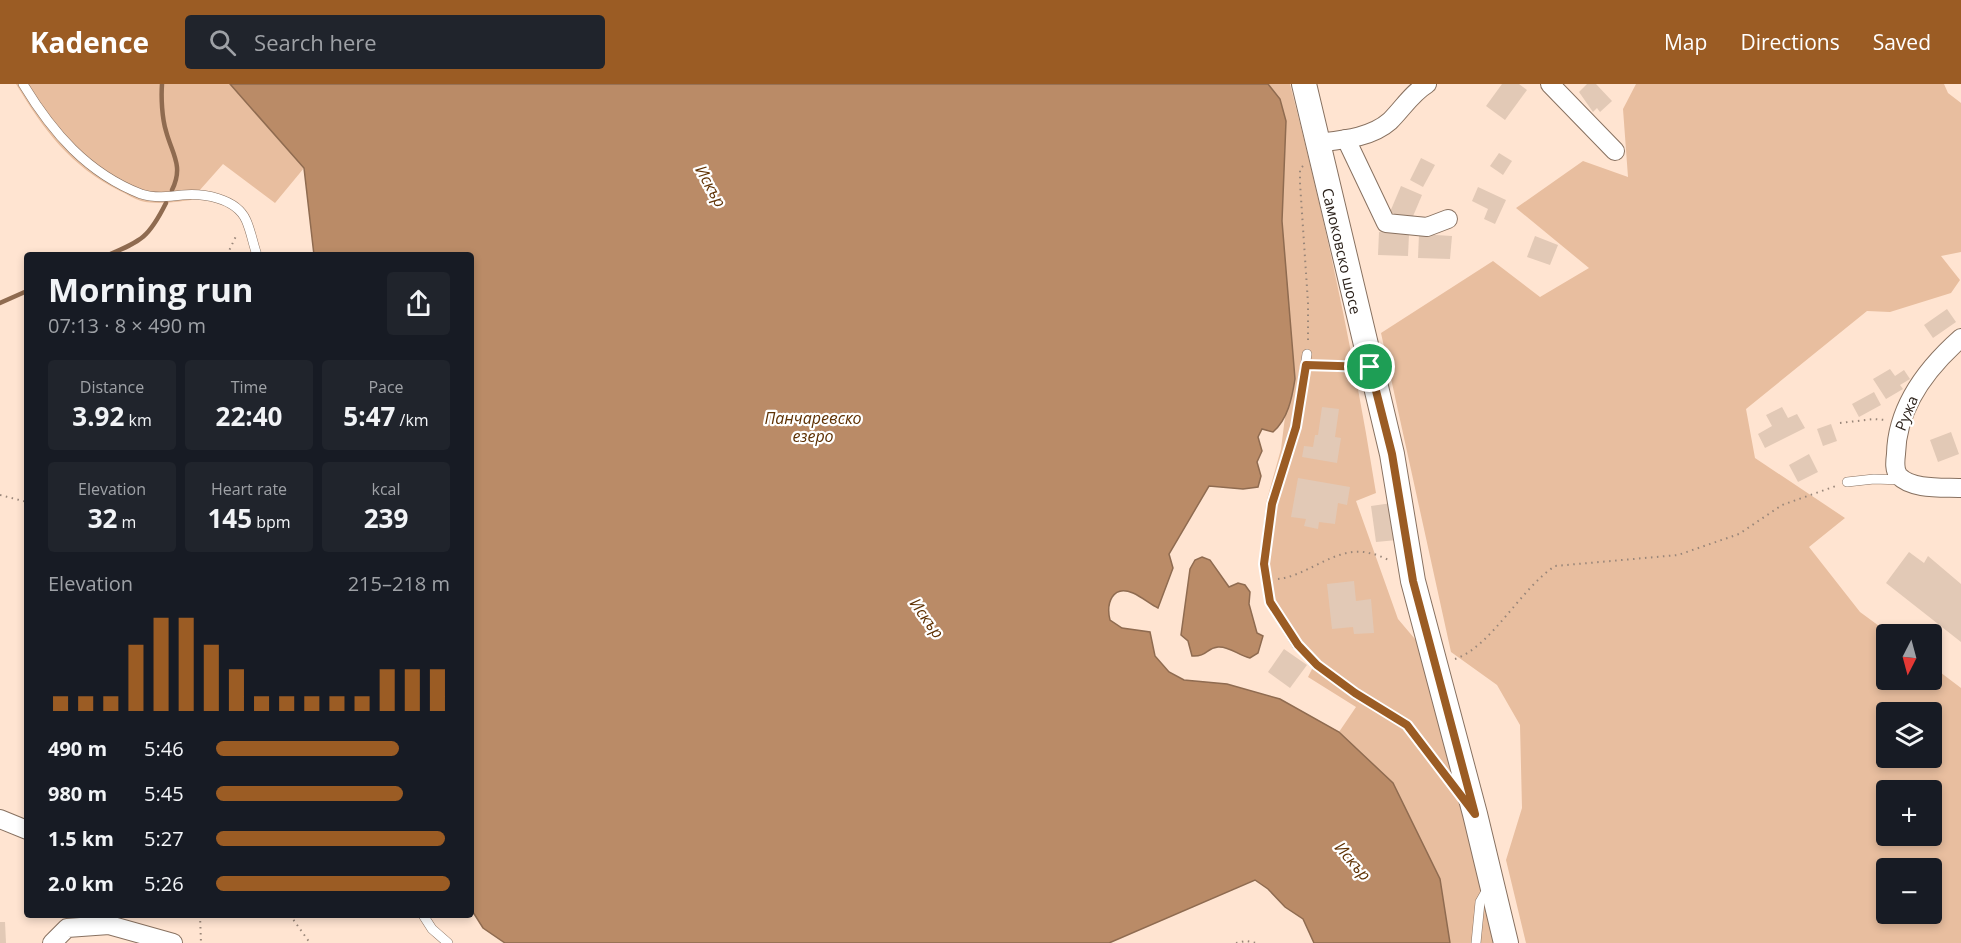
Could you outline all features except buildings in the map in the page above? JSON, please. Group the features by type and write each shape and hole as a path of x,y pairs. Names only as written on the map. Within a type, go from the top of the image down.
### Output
{"main road":[{"name":"Самоковско шосе","path":"1304,84 1392,454 1411,568 1492,880 1506,943"}],"street":[{"path":"1317,143 1371,133 1388,123 1418,89 1428,84"},
{"path":"1550,84 1615,151"},
{"path":"1346,139 1386,223 1427,227 1448,219"},
{"name":"Ружа","path":"1905,480 1895,469 1896,439 1901,421 1916,389 1934,364 1961,338"},
{"path":"1905,480 1912,484 1961,488"},
{"path":"0,819 24,829"},
{"path":"52,943 67,928 109,925 167,942"}],"lane":[{"path":"23,84 39,110 72,151 110,178 143,195 214,196 232,205 245,218 256,252"},
{"path":"1307,354 1296,427 1272,504 1264,564 1270,602 1298,645 1317,665 1355,693 1407,725 1475,814"},
{"path":"1847,482 1874,479 1905,480"},
{"path":"1476,943 1480,902 1492,880"},
{"path":"425,918 432,929 448,943"}],"path":[{"path":"1300,183 1308,303 1307,354"},
{"path":"228,252 245,218"},
{"path":"1306,365 1370,367"},
{"path":"1840,423 1874,419 1901,421"},
{"path":"1466,656 1510,612 1524,593 1544,573 1556,566 1678,555 1739,534 1782,506 1847,482"},
{"path":"0,495 24,501"},
{"path":"1266,580 1300,574 1315,565 1350,553 1367,552 1411,568"},
{"path":"200,918 201,943"},
{"path":"292,918 310,943"},
{"path":"1236,943 1246,941 1257,943"}],"shaded area":[{"path":"16,84 230,84 304,168 275,203 223,164 191,200 160,203 141,201 103,181 73,158 48,131"},
{"path":"1268,84 1290,84 1338,287 1376,493 1356,501 1398,619 1420,645 1444,726 1494,943 1450,943 1440,879 1393,784 1339,732 1356,707 1308,677 1313,667 1297,651 1265,603 1259,563 1266,503 1281,449 1285,417 1291,399 1282,221 1286,121"},
{"path":"1636,84 1944,84 1948,93 1961,103 1961,252 1941,256 1960,280 1951,293 1890,312 1867,311 1746,409 1755,458 1845,518 1809,547 1860,612 1876,624 1876,690 1942,690 1942,674 1961,688 1961,943 1526,943 1506,860 1522,808 1520,725 1497,685 1451,652 1381,333 1493,261 1540,297 1589,268 1516,208 1583,161 1628,177 1623,109"}],"water":[{"name":"Панчаревско езеро","path":"230,84 1268,84 1280,99 1286,121 1282,221 1295,379 1291,401 1278,427 1273,432 1262,429 1258,437 1262,451 1257,462 1261,476 1258,487 1243,489 1209,486 1169,554 1173,568 1158,608 1133,593 1120,591 1115,593 1110,602 1110,620 1122,628 1150,632 1155,656 1169,672 1184,680 1227,684 1280,699 1339,732 1393,783 1440,879 1450,943 1314,943 1303,919 1285,907 1268,889 1255,880 1109,943 505,943 483,928 474,914 474,252 314,252 304,168"},
{"path":"1202,557 1210,560 1229,587 1238,583 1245,585 1250,592 1249,604 1257,633 1263,636 1258,653 1250,658 1222,647 1192,656 1188,641 1181,635 1190,569 1195,560"}],"waterway":[{"path":"162,84 164,120 177,167 172,190"},
{"path":"115,252 129,246 149,231 166,203"},
{"path":"0,303 24,292"}],"route":[{"path":"1306,365 1370,367 1392,454 1413,581 1475,814 1407,725 1355,693 1317,665 1298,645 1270,602 1264,564 1272,504 1296,427 1306,365"}],"water label":[{"name":"Искър","path":"711,186"},
{"name":"Искър","path":"927,618"},
{"name":"Искър","path":"1353,861"}]}
